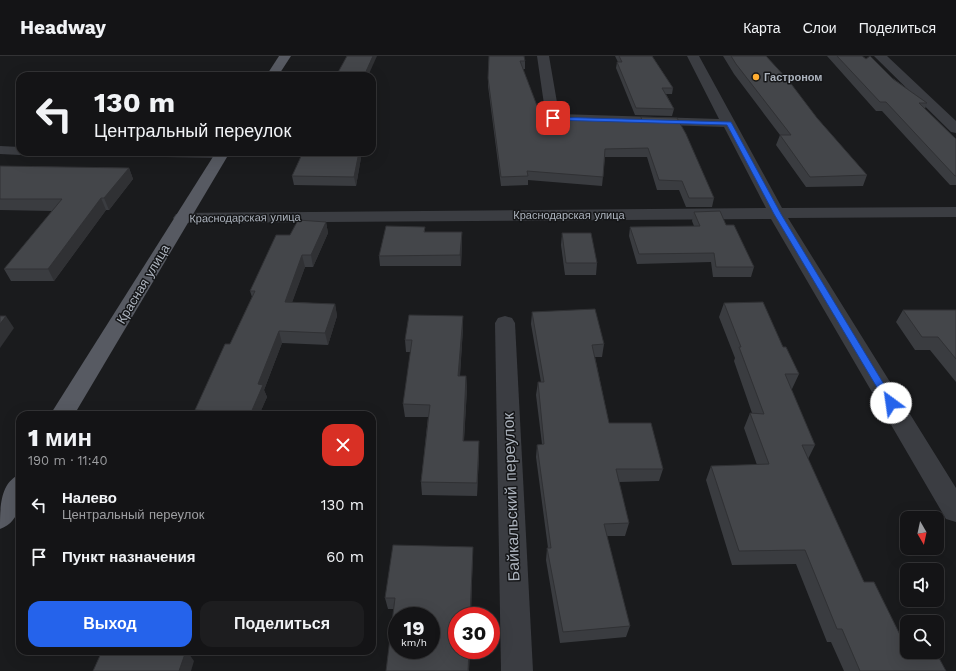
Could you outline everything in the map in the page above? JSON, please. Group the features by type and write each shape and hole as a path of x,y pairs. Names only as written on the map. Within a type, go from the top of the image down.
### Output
{"main road":[{"path":"275,72 285,56"},
{"name":"Красная улица","path":"64,411 220,156"},
{"path":"0,517 16,491"}],"street":[{"path":"543,56 553,118 729,123"},
{"path":"693,56 777,214 956,511"},
{"path":"880,56 956,130"},
{"path":"0,150 16,151"},
{"name":"Краснодарская улица","path":"182,218 956,212"},
{"name":"Байкальский переулок","path":"506,323 517,671"}],"building":[{"path":"347,56 373,56 366,72 338,72"},
{"path":"489,56 524,56 525,61 520,61 542,119 642,120 641,117 677,118 686,134 714,198 689,198 682,181 659,180 648,148 605,149 603,177 527,171 528,176 501,177 488,78"},
{"path":"619,56 652,56 673,88 662,88 674,109 636,108 617,62 622,62"},
{"path":"731,56 766,56 789,81 817,118 867,175 810,177 780,135 791,135"},
{"path":"837,56 862,56 866,59 870,56 893,79 927,103 919,103 956,139 956,176 886,102 880,102"},
{"path":"301,156 358,156 354,177 292,176"},
{"path":"0,166 129,168 104,198 101,198 48,269 4,269 62,199 0,199"},
{"path":"720,211 726,225 734,225 754,267 716,267 714,253 639,254 630,227 700,226 694,212"},
{"path":"298,220 326,222 311,255 302,255 285,302 335,304 325,333 279,331 258,384 263,385 252,411 195,410 225,344 230,344 255,291 250,291 276,235 290,235"},
{"path":"386,226 425,227 424,232 462,232 460,255 379,256"},
{"path":"562,233 591,233 597,263 566,263"},
{"path":"763,302 783,347 786,347 799,374 785,374 815,445 802,445 864,582 874,582 900,635 900,659 940,659 946,671 860,671 842,629 837,629 805,550 739,551 711,466 769,464 750,413 764,414 724,303"},
{"path":"595,309 604,344 592,345 609,423 651,423 663,469 616,469 629,523 604,524 630,626 563,632 547,548 551,548 537,445 544,444 538,382 544,382 532,312"},
{"path":"903,310 956,310 956,359 938,337 922,337"},
{"path":"409,315 463,316 458,376 466,376 463,441 479,441 477,483 421,482 430,405 403,404 412,340 405,340"},
{"path":"0,316 6,316 0,324"},
{"path":"393,545 473,547 470,607 448,607 448,659 469,659 468,671 386,671 388,655 388,659 440,659 440,607 394,607 395,598 385,598"},
{"path":"100,655 185,655 179,671 93,671"}],"place":[{"name":"Гастроном","path":"756,77"}],"route":[{"path":"553,118 729,123 777,214 891,403"}]}
